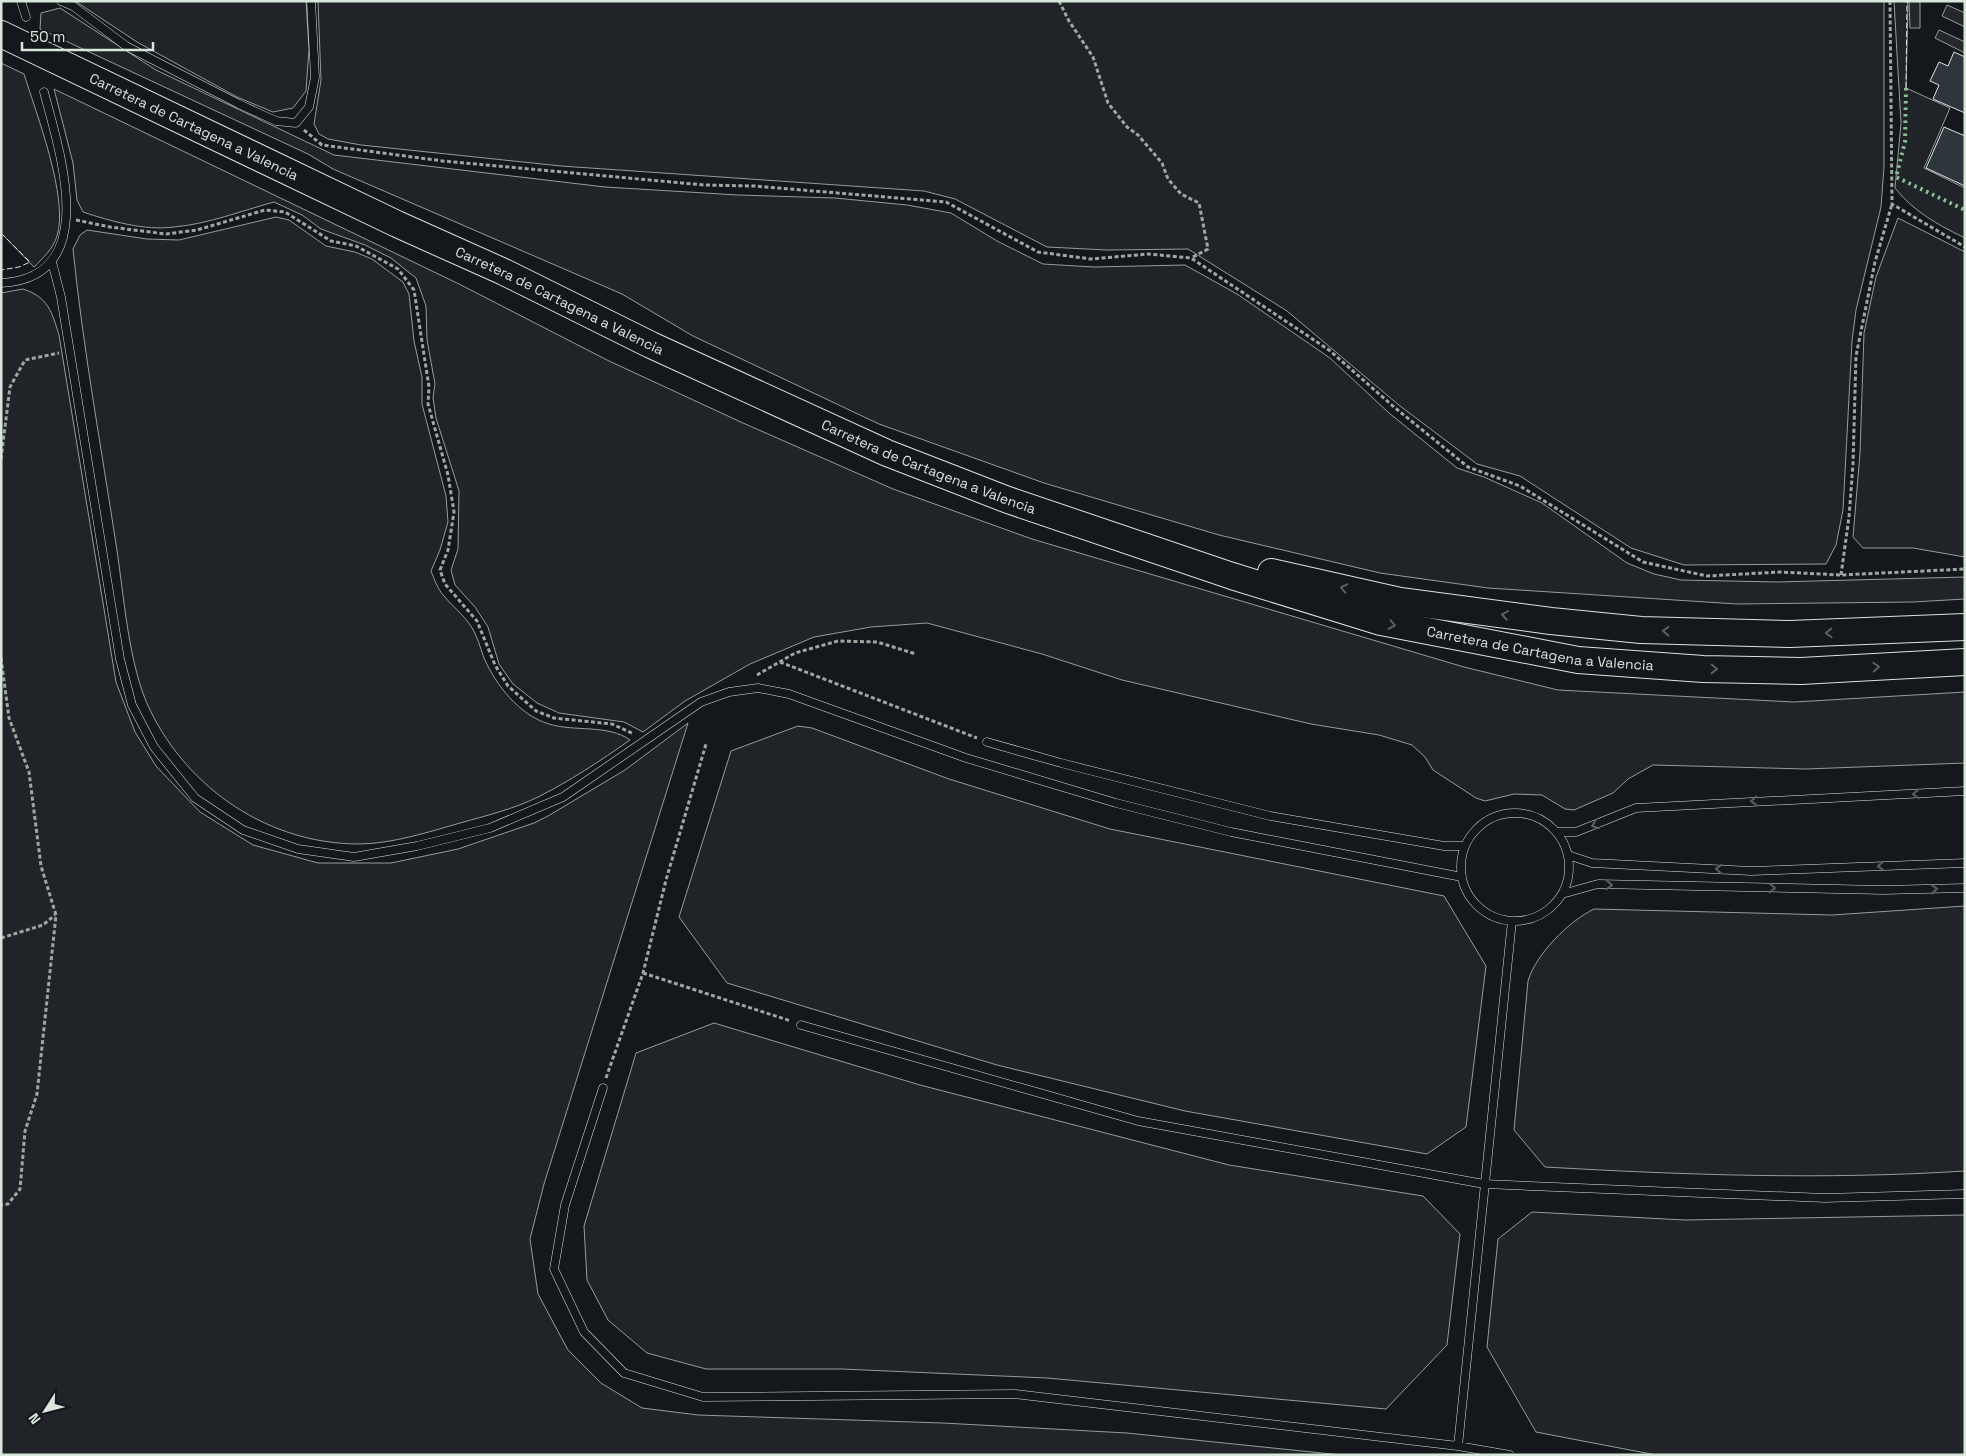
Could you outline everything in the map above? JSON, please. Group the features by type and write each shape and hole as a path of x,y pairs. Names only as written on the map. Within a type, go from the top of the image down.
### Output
{"highway":[{"name":"Carretera de Cartagena a Valencia","path":"1,34 397,224 504,272 751,392 944,477 1232,576 1381,622 1460,639 1578,660 1703,669 1802,671 1965,662"},
{"name":"Carretera de Cartagena a Valencia","path":"1129,541 1400,601 1551,621 1641,630 1709,633 1790,634 1965,627"},
{"path":"1871,630 1965,614"}],"lane":[{"path":"21,1 26,17"},
{"path":"61,1 73,6 126,46 276,121 296,123 309,108 315,77 311,1"},
{"path":"1,283 30,278 52,262 62,244 67,218 62,170 44,92"},
{"path":"52,262 61,297 120,659 132,705 154,747 195,798 243,830 298,849 354,857 417,846 490,828 563,797 648,741 701,702 729,692 758,688 790,694 966,758 1116,803 1231,832 1462,877"},
{"path":"987,742 1070,766 1270,816 1444,846 1466,846"},
{"path":"1557,832 1576,832 1636,808 1965,791"},
{"path":"1512,813 1529,814 1544,821 1557,832 1568,855 1567,881 1562,894 1553,905 1541,914 1527,919 1512,920 1495,916 1480,907 1469,893 1462,877 1462,859 1466,846 1481,825 1495,816 1512,813"},
{"path":"1568,855 1592,863 1751,871 1965,863"},
{"path":"1562,894 1598,884 1883,890 1965,888"},
{"path":"1458,1446 1512,920"},
{"path":"801,1025 1138,1121 1484,1184 1825,1198 1965,1194"},
{"path":"603,1088 565,1206 554,1269 584,1332 624,1373 703,1397 1015,1394 1458,1446 1510,1455"}],"path":[{"path":"1059,1 1069,21 1082,37 1093,56 1108,103 1127,127 1138,135 1162,163 1168,180 1181,194 1200,203 1208,249 1191,258"},
{"path":"1841,575 1849,517 1853,464 1856,356 1875,262 1892,204 1890,1"},
{"path":"296,123 322,145 443,161 704,185 754,186 946,202 1038,252 1091,259 1148,254 1191,258 1228,280 1330,350 1394,407 1468,467 1520,486 1643,562 1707,576 1780,572 1841,575 1965,569"},
{"path":"1892,204 1965,246"},
{"path":"67,218 110,228 166,234 197,230 265,210 286,212 331,241 356,246 398,269 414,290 430,387 428,404 448,475 454,512 448,550 440,570 445,584 477,621 495,666 508,686 536,711 554,718 612,724 648,741"},
{"path":"1,459 10,387 25,360 70,351"},
{"path":"729,692 795,653 838,641 877,642 916,654"},
{"path":"1,658 9,718 29,772 41,866 56,915 38,1094 26,1130 20,1189 8,1204 1,1205"},
{"path":"780,662 987,742"},
{"path":"603,1088 643,973 666,880 706,744"},
{"path":"1,938 43,925 56,915"},
{"path":"643,973 801,1025"}],"shaded area":[{"path":"75,1 306,1 309,49 306,91 293,108 273,112 237,97 137,42"},
{"path":"318,1 1884,1 1884,167 1881,207 1856,310 1852,341 1843,510 1836,545 1826,564 1684,565 1631,548 1520,476 1477,464 1400,406 1287,311 1188,249 1107,250 1047,247 955,199 924,191 561,166 361,145 328,139 319,134 314,124 321,80"},
{"path":"1894,1 1907,1 1908,5 1906,88 1950,108 1924,168 1965,188 1965,238 1927,217 1910,204 1895,188 1901,123"},
{"path":"1909,1 1920,1 1920,28 1910,28"},
{"path":"1947,5 1965,13 1965,27 1942,16"},
{"path":"60,8 156,70 334,155 605,187 738,195 835,198 907,205 951,213 997,241 1043,264 1094,267 1185,265 1237,294 1330,358 1389,413 1457,468 1484,477 1542,503 1627,563 1654,574 1681,580 1777,582 1965,577 1965,599 1913,602 1737,604 1488,588 1380,573 1219,535 1044,483 879,424 693,336 622,294 333,169 308,154 40,29 41,13"},
{"path":"1939,30 1965,42 1965,53 1935,38"},
{"path":"1,63 24,74 50,155 59,200 60,220 57,236 50,249 34,267 1,233"},
{"path":"54,89 459,284 609,361 743,423 893,489 1032,539 1464,667 1558,690 1794,702 1965,692 1965,763 1806,769 1653,765 1628,779 1613,793 1574,810 1565,809 1542,795 1514,794 1485,801 1476,798 1433,770 1425,757 1412,745 1379,735 1311,724 1122,680 1042,654 927,623 871,627 814,637 750,664 685,701 643,732 624,722 559,713 537,703 513,684 499,664 488,627 475,607 455,585 451,570 458,549 459,491 436,418 433,398 435,384 427,340 426,306 416,278 391,258 365,245 321,229 302,215 274,202 199,223 163,228 128,224 83,212 77,200 73,163"},
{"path":"276,217 289,220 326,246 355,252 372,259 403,282 409,294 414,341 422,377 422,404 446,496 448,522 440,550 431,571 441,593 465,618 473,630 484,658 495,678 518,706 538,720 569,728 612,732 630,740 550,791 529,801 499,812 410,837 359,844 326,842 294,834 264,823 236,807 210,788 187,765 167,739 150,710 137,672 128,629 87,360 73,249 80,235 87,230 147,239 179,240"},
{"path":"1898,218 1965,252 1965,557 1913,548 1863,548 1853,537 1860,453 1864,333 1876,277"},
{"path":"23,289 38,296 48,306 59,335 116,682 135,732 156,766 200,812 253,845 318,863 391,863 458,849 534,823 625,770 688,723 544,1184 530,1239 538,1294 568,1350 601,1383 642,1408 698,1415 943,1423 1127,1433 1341,1455 1,1455 1,293"},
{"path":"798,726 812,728 949,779 1110,829 1444,896 1486,966 1466,1127 1427,1154 1185,1111 997,1065 727,983 679,917 731,751"},
{"path":"1965,906 1965,1171 1807,1176 1545,1167 1514,1130 1528,981 1538,960 1555,939 1584,914 1594,909 1832,915"},
{"path":"714,1023 920,1085 1229,1165 1423,1196 1460,1234 1447,1345 1386,1409 1047,1378 842,1369 706,1369 647,1353 608,1320 587,1280 584,1226 636,1053"},
{"path":"1532,1212 1685,1220 1965,1215 1965,1455 1656,1455 1536,1432 1487,1347 1498,1239"}],"building":[{"path":"1954,52 1965,57 1965,113 1933,99 1939,85 1930,81 1939,62 1948,66"},
{"path":"1944,127 1965,136 1965,186 1926,168"}],"hedge":[{"path":"1906,88 1905,142 1896,177 1965,210"}],"fence":[{"path":"1906,88 1907,1"},
{"path":"1,233 30,262 19,267 1,270"}]}
